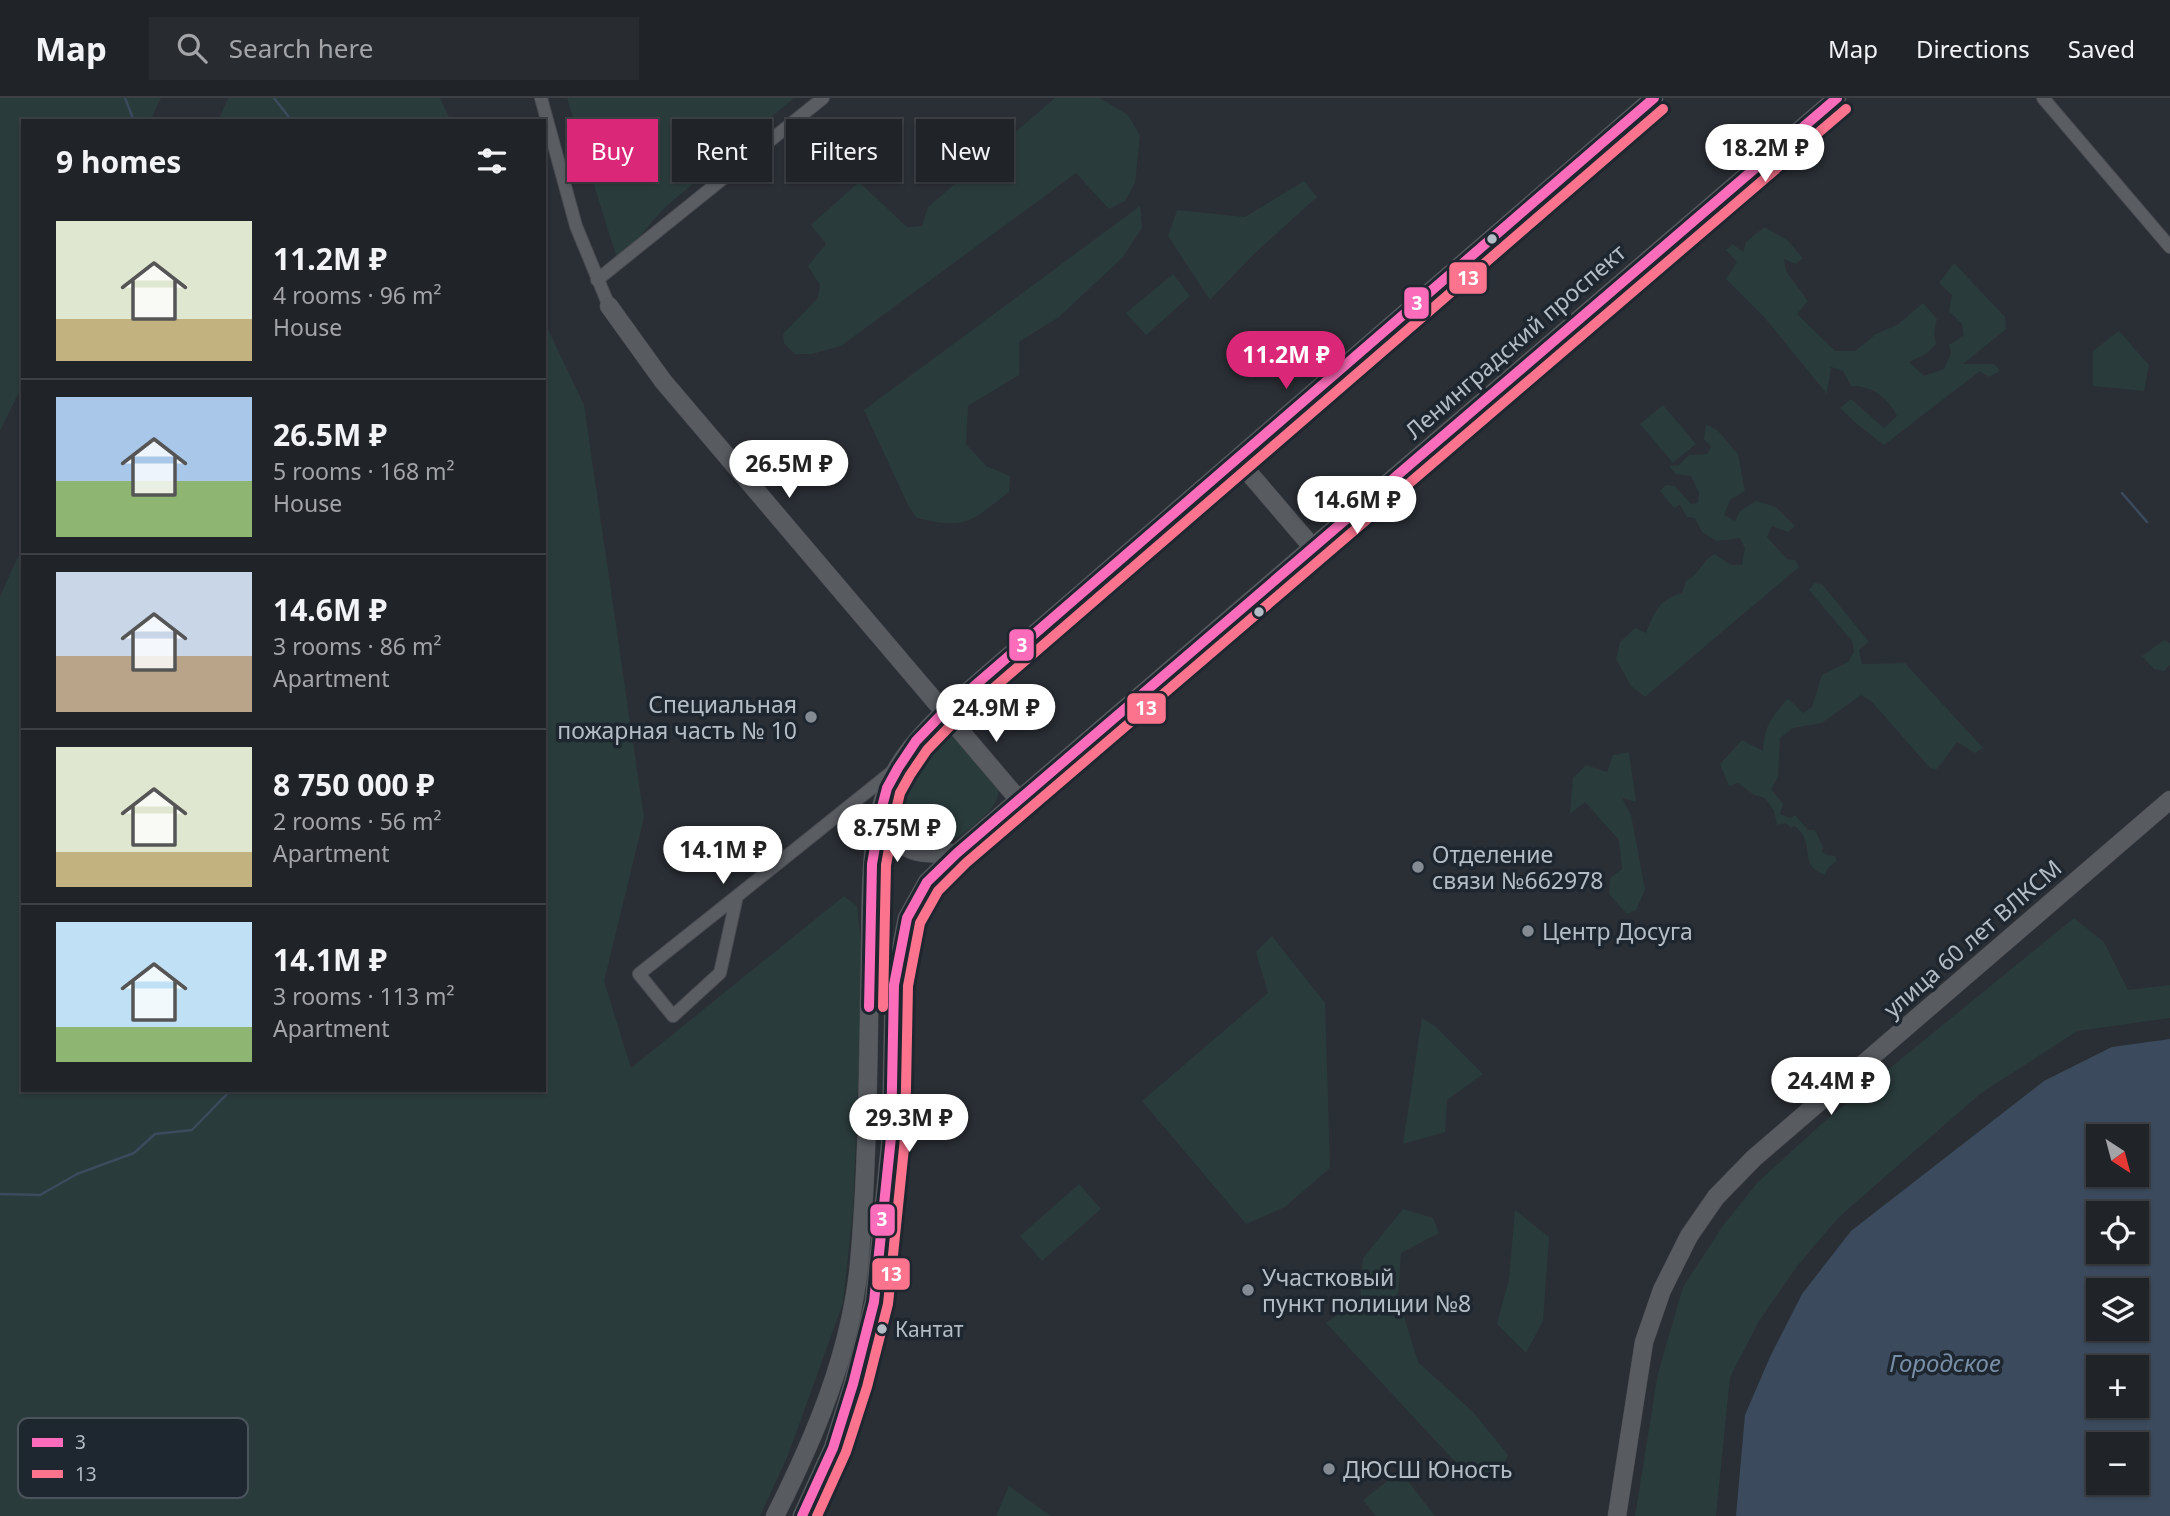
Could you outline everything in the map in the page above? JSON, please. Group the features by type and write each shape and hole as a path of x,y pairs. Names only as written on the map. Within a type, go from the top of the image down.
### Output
{"main road":[{"path":"775,1516 793,1480 835,1376 855,1293 866,1136 872,864 887,788 898,768 916,741 943,713 1654,98"},
{"name":"Ленинградский проспект","path":"802,1516 833,1448 874,1302 891,1138 894,985 907,918 927,882 957,853 1837,98"},
{"path":"609,306 671,390 1019,800"},
{"path":"1237,459 1314,549"},
{"name":"улица 60 лет ВЛКСМ","path":"1617,1516 1644,1342 1662,1290 1689,1236 1716,1197 1754,1158 2170,800"},
{"path":"882,807 894,838 908,848 922,854 957,853"}],"street":[{"path":"541,98 576,226 609,306"},
{"path":"597,280 823,98"},
{"path":"2043,98 2170,247"},
{"path":"737,896 720,973 673,1016 639,974 737,896 898,768"}],"shaded area":[{"path":"0,98 161,98 151,119 21,119 21,388 0,431"},
{"path":"228,98 440,98 450,119 219,119"},
{"path":"567,98 794,98 769,119 672,119 672,182 695,182 663,209 618,262 593,182 658,182 658,119 574,119"},
{"path":"1055,98 1100,98 1128,115 1140,136 1135,183 1125,201 1109,209 1076,173 841,346 812,354 795,354 784,343 783,334 818,298 820,285 808,266 826,244 811,225 859,182 907,227 922,226 928,207 957,182 1014,182 1014,133"},
{"path":"1304,181 1317,197 1253,255 1210,300 1168,236 1177,210 1245,217"},
{"path":"1140,206 1142,228 1123,257 1059,317 1019,342 1019,375 968,406 966,444 986,466 1010,476 1009,492 967,521 947,523 917,518 909,507 864,410"},
{"path":"1764,227 1787,240 1803,258 1796,264 1784,259 1786,271 1808,301 1797,314 1835,351 1855,351 1876,334 1897,325 1923,303 1937,319 1934,333 1936,344 1926,354 1909,362 1924,376 1944,369 1951,353 1949,345 1964,335 1962,324 1949,311 1952,295 1939,283 1954,263 2005,317 2006,329 1963,364 1994,364 2000,371 1989,377 1980,371 1884,445 1840,408 1851,399 1884,428 1897,416 1889,403 1872,390 1851,386 1843,371 1831,367 1827,394 1765,318 1726,279 1737,262 1726,250 1733,244 1743,252 1746,242"},
{"path":"1173,274 1190,296 1146,335 1126,313"},
{"path":"546,325 584,405 644,818 604,981 631,1068 844,896 857,906 863,964 853,1210 843,1303 788,1455 760,1516 0,1516 0,596 21,550 21,1092 546,1092"},
{"path":"2119,331 2149,365 2144,391 2093,386 2093,351"},
{"path":"1663,405 1696,444 1673,463 1640,424"},
{"path":"1706,424 1717,430 1738,454 1745,491 1730,500 1724,515 1735,521 1740,511 1756,501 1776,507 1795,526 1788,532 1772,526 1767,537 1787,559 1795,560 1799,567 1645,697 1631,686 1616,659 1620,642 1635,628 1646,633 1658,608 1674,595 1682,593 1686,581 1714,554 1731,565 1742,565 1745,548 1740,538 1716,541 1702,532 1695,518 1687,517 1680,505 1674,508 1660,491 1666,485 1675,486 1691,504 1698,503 1699,493 1691,476 1676,474 1669,466 1679,465 1689,455 1707,454 1711,447 1704,439"},
{"path":"1814,583 1822,584 1869,642 1859,650 1862,664 1905,663 1983,748 1975,753 1957,742 1936,770 1930,768 1872,702 1861,695 1822,723 1793,728 1780,738 1778,777 1771,789 1783,804 1780,814 1790,818 1795,815 1808,830 1815,830 1823,847 1822,852 1835,856 1837,861 1828,868 1825,875 1809,862 1806,841 1801,832 1786,823 1777,825 1774,811 1765,798 1754,795 1738,783 1729,786 1720,764 1742,740 1763,751 1770,722 1788,698 1803,713 1812,707 1822,675 1848,662 1854,652 1852,641 1809,590"},
{"path":"2164,640 2170,643 2170,665 2164,671 2154,669 2142,656"},
{"path":"950,730 996,780 998,793 993,806 975,824 953,840 938,844 912,835 900,823 894,810 894,796 906,768 935,731"},
{"path":"1629,752 1636,802 1622,798 1631,815 1645,890 1636,910 1627,914 1609,894 1610,878 1622,869 1619,840 1585,802 1570,814 1573,778 1586,765 1607,772 1613,755"},
{"path":"2074,918 2104,942 2128,990 2170,985 2170,1018 2077,1031 1980,1094 1839,1217 1798,1265 1759,1321 1730,1377 1716,1516 1635,1516 1658,1373 1683,1287 1722,1227 1758,1182 1825,1121"},
{"path":"1272,936 1325,1003 1330,1168 1285,1207 1246,1224 1142,1101 1268,993 1256,952"},
{"path":"1422,1018 1436,1027 1483,1074 1447,1100 1445,1132 1403,1144"},
{"path":"1079,1184 1101,1209 1042,1261 1020,1236"},
{"path":"1403,1209 1433,1218 1439,1233 1401,1253 1398,1297 1418,1362 1473,1412 1508,1455 1499,1475 1460,1467 1326,1323 1360,1299 1363,1258"},
{"path":"1515,1210 1549,1237 1543,1321 1526,1353 1497,1324 1509,1279"},
{"path":"1400,1471 1435,1516 1376,1516 1363,1500"},
{"path":"1009,1486 1051,1516 996,1516"}],"water":[{"name":"Городское","path":"2170,1039 2170,1516 1736,1516 1745,1415 1770,1357 1802,1294 1851,1231 2044,1081 2112,1047"}],"waterway":[{"path":"125,98 133,119"},
{"path":"274,98 290,119"},
{"path":"2122,493 2147,522"},
{"path":"0,1194 40,1195 77,1174 134,1153 155,1134 192,1130 229,1092"}],"transit line":[{"name":"3","path":"869,1007 872,864 882,807 887,788 916,741 943,713 1654,98"},
{"name":"3","path":"802,1516 833,1448 874,1302 891,1137 894,985 907,918 927,882 957,853 1837,98"},
{"name":"13","path":"883,1007 886,865 900,793 927,750 953,723 1663,109"},
{"name":"13","path":"817,1516 846,1452 867,1387 888,1304 905,1138 908,986 920,923 938,891 966,863 1846,109"}],"place":[{"name":"Специальная пожарная часть № 10","path":"811,717"},
{"name":"Отделение связи №662978","path":"1418,867"},
{"name":"Центр Досуга","path":"1528,931"},
{"name":"Участковый пункт полиции №8","path":"1248,1290"},
{"name":"Кантат","path":"882,1329"},
{"name":"ДЮСШ Юность","path":"1329,1469"}]}
